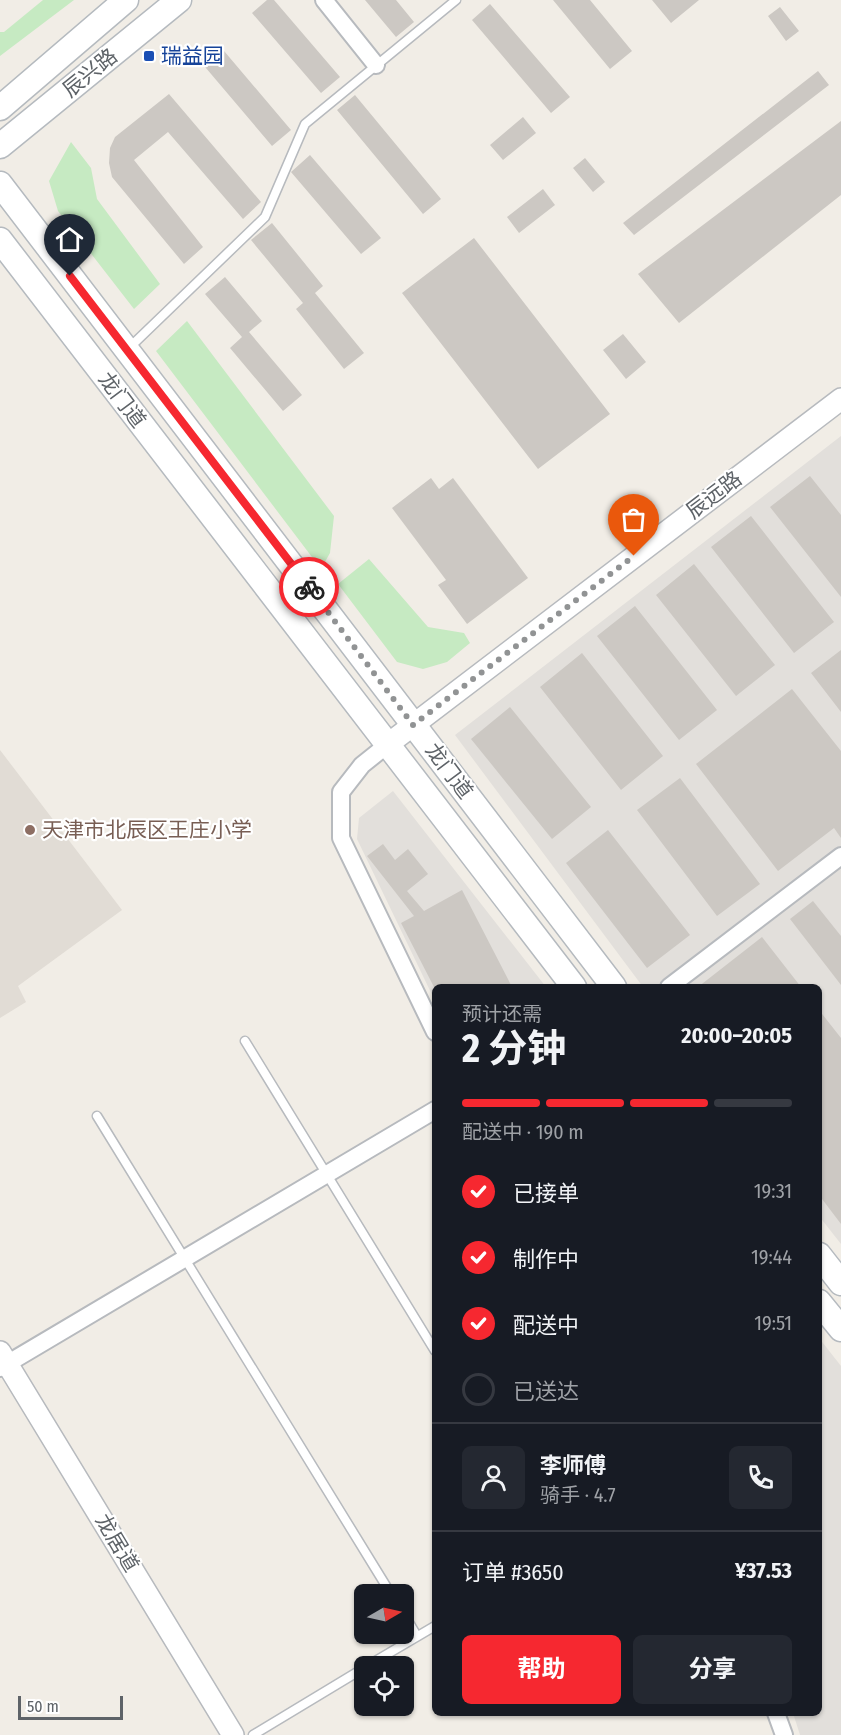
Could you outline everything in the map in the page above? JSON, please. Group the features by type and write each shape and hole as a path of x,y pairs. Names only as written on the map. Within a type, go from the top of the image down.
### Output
{"main road":[{"name":"辰兴路","path":"0,108 126,0"},
{"name":"辰兴路","path":"0,146 179,0"},
{"name":"龙门道","path":"0,184 612,984"},
{"name":"龙门道","path":"0,240 572,984"},
{"path":"822,1306 841,1329"}],"street":[{"path":"324,0 376,65"},
{"name":"辰远路","path":"387,745 840,403"},
{"path":"387,745 362,765 341,792 341,838 432,1026"},
{"path":"673,984 841,856"},
{"path":"2,1361 183,1259 432,1112"},
{"name":"龙居道","path":"2,1361 233,1735"},
{"path":"777,1716 784,1735"}],"lane":[{"path":"127,350 265,217 305,124 456,0"},
{"path":"245,1041 432,1346"},
{"path":"97,1116 385,1584"},
{"path":"384,1656 432,1628"},
{"path":"414,1631 417,1636"},
{"path":"253,1735 354,1674"}],"shaded area":[{"path":"841,436 841,1244 822,1220 822,984 641,984 455,735"},
{"name":"天津市北辰区王庄小学","path":"0,750 122,910 18,986 26,1002 0,1018"},
{"path":"393,791 544,984 432,984 432,995 357,839 359,818"},
{"path":"822,1342 841,1366 841,1735 800,1735 794,1716 822,1716"}],"green space":[{"path":"43,0 74,0 0,56 0,32 4,32"},
{"path":"71,142 91,168 97,199 160,284 134,309 58,211 49,181"},
{"path":"187,321 334,516 330,553 321,569 156,351"},
{"path":"369,559 428,627 464,633 470,643 447,662 423,669 397,662 338,584"}],"building":[{"path":"267,0 274,0 340,77 321,93 252,13"},
{"path":"365,0 396,0 414,22 396,37"},
{"path":"553,0 590,0 632,51 610,69"},
{"path":"652,0 699,0 671,23"},
{"path":"490,4 570,97 551,113 472,20"},
{"path":"780,7 799,31 786,41 768,16"},
{"path":"219,45 291,130 272,146 200,61"},
{"path":"818,71 829,85 634,235 623,223"},
{"path":"169,94 261,202 243,219 168,132 134,160 203,247 184,264 112,177 109,163 110,148 115,137"},
{"path":"355,95 441,199 423,214 337,110"},
{"path":"523,117 536,133 503,160 490,145"},
{"path":"841,121 841,195 679,323 638,274"},
{"path":"310,155 381,238 361,254 291,172"},
{"path":"585,158 605,182 593,192 573,168"},
{"path":"543,189 555,205 519,233 507,217"},
{"path":"272,223 323,286 315,293 364,353 344,369 296,309 303,303 251,240"},
{"path":"474,238 610,414 538,469 402,293"},
{"path":"225,277 262,321 249,332 302,395 283,411 230,348 242,337 205,294"},
{"path":"623,334 646,362 626,379 603,350"},
{"path":"810,476 841,515 841,597 770,507"},
{"path":"431,478 439,489 453,478 528,578 467,624 438,585 446,580 392,508"},
{"path":"751,516 834,622 794,653 711,547"},
{"path":"694,564 775,665 736,696 656,595"},
{"path":"635,606 717,710 679,740 597,636"},
{"path":"841,650 841,712 811,673"},
{"path":"582,653 663,756 621,790 540,687"},
{"path":"792,689 841,751 841,838 834,828 778,871 696,764"},
{"path":"510,707 591,807 552,839 471,739"},
{"path":"680,778 760,884 717,916 637,810"},
{"path":"608,830 690,935 647,968 566,863"},
{"path":"383,844 395,860 408,849 428,874 407,891 424,911 462,890 510,984 432,984 401,923 414,916 367,856"},
{"path":"813,901 841,936 841,985 790,919"},
{"path":"762,937 799,984 702,984"},
{"path":"822,1014 841,1038 841,1224 822,1199"}],"way so far":[{"path":"309,587 380,678 413,725 634,556"}],"place":[{"name":"瑞益园","path":"149,56"},
{"name":"天津市北辰区王庄小学","path":"30,830"}],"route":[{"path":"70,276 309,587"}]}
